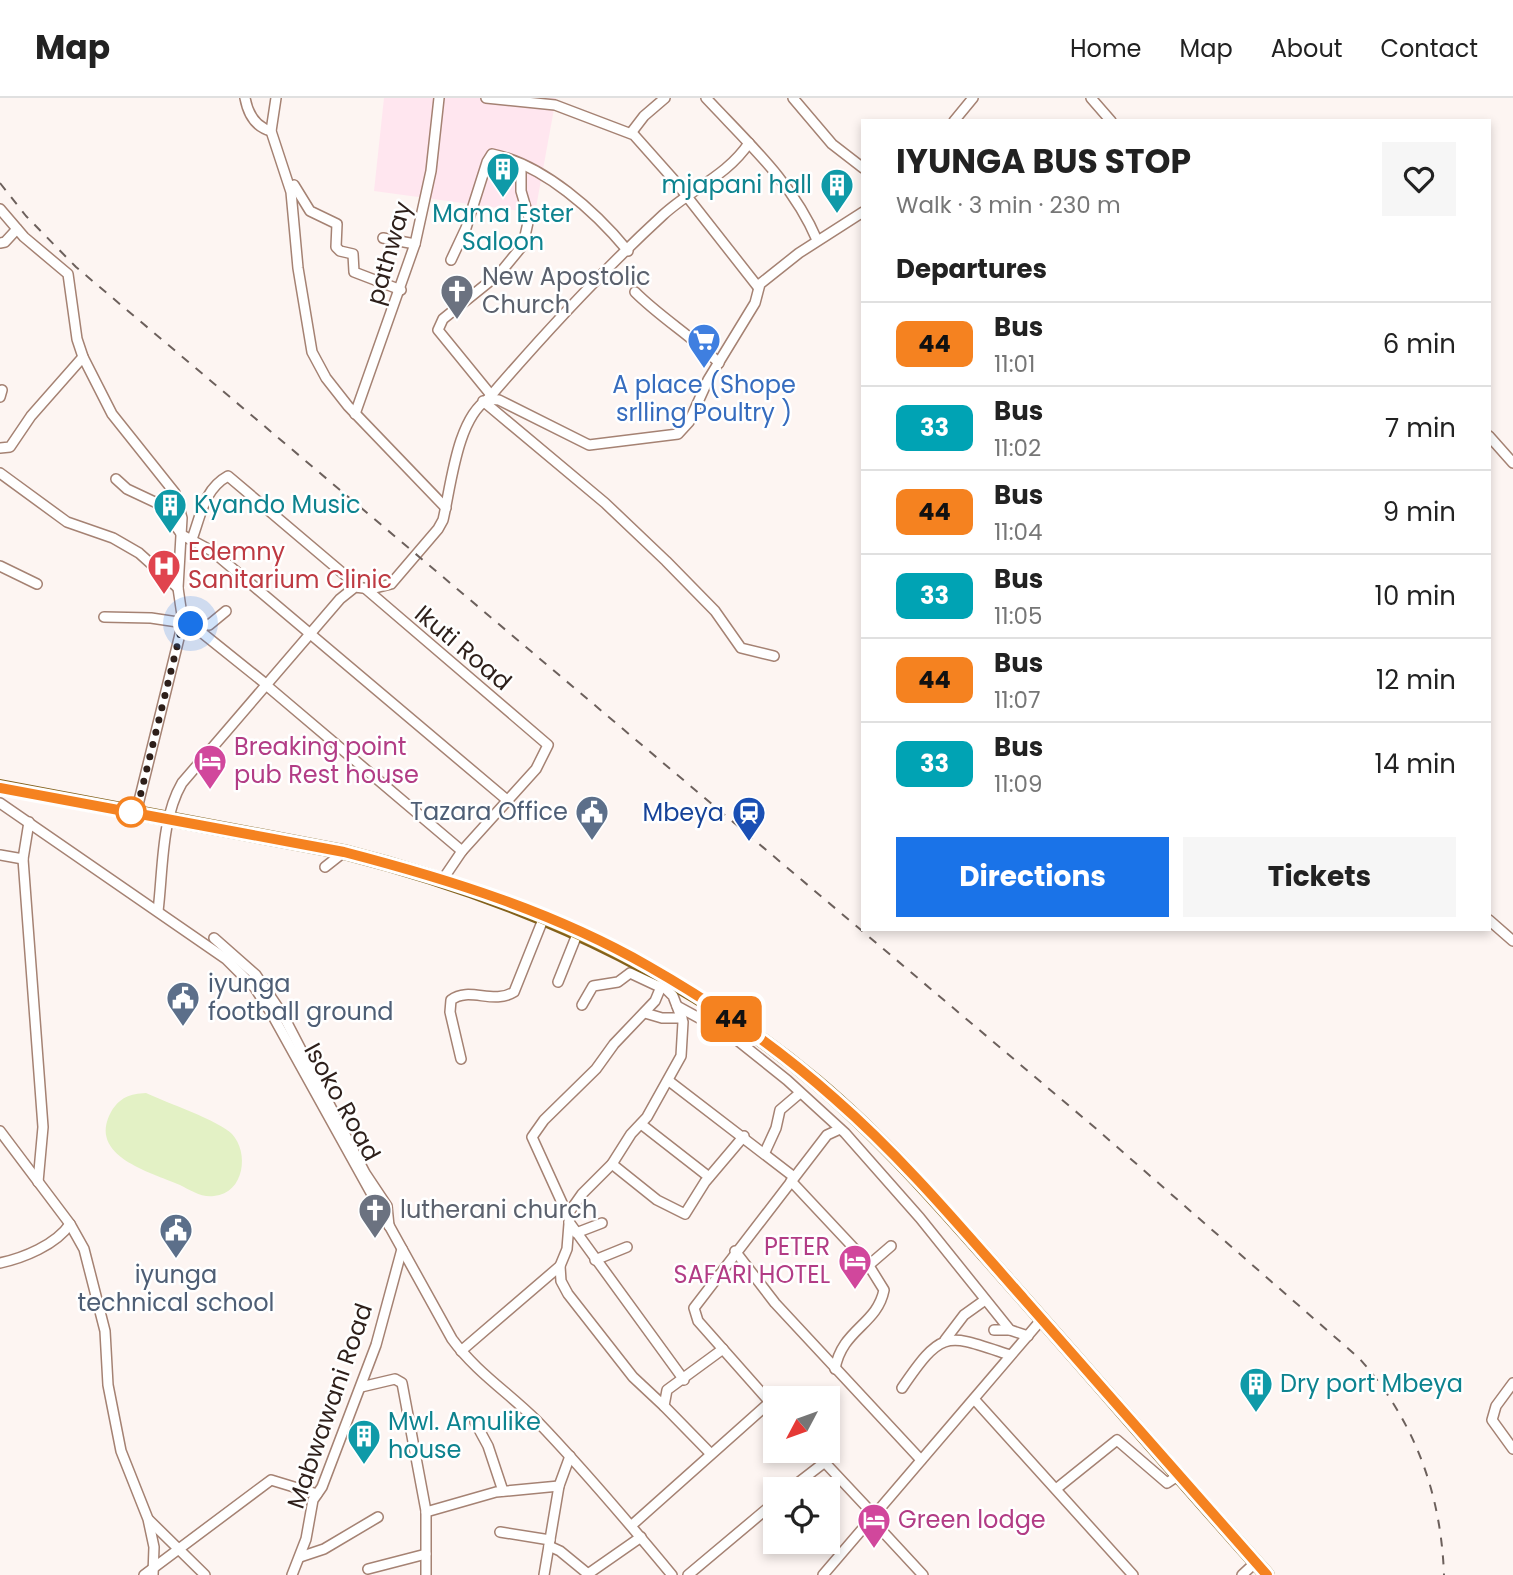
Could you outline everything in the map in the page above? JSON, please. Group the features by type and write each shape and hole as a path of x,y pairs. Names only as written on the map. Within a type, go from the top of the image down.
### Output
{"highway":[{"path":"0,788 344,852 443,879 578,932 662,983 741,1026 836,1099 915,1175 1267,1575"}],"street":[{"path":"245,98 253,119 259,126 271,131"},
{"path":"276,98 271,131 291,192 307,334 319,367 355,414 446,508"},
{"name":"pathway","path":"355,414 401,290 415,244 431,171 439,98"},
{"path":"486,98 555,105 631,133 687,197 758,287"},
{"path":"631,133 644,116 665,98"},
{"path":"706,98 793,193 817,240"},
{"path":"793,98 832,144 861,166"},
{"path":"956,119 974,98"},
{"path":"1091,98 1109,119"},
{"path":"382,603 391,584 438,529 446,508 465,429 487,398 662,216 721,173 749,143"},
{"path":"451,260 466,228 489,157 495,155 521,165 582,204 628,251"},
{"path":"521,165 521,191 529,218 523,245 500,273 443,319 438,330 487,398 690,583 741,648 774,656"},
{"path":"294,185 310,211 337,224 335,247 354,254 354,272 401,290"},
{"path":"0,209 17,229 70,278 77,339 83,357 112,414 175,493 180,504 187,537 178,588 187,623 136,813"},
{"path":"487,398 505,401 589,445 674,436 689,422 719,363 755,303 758,287 766,277 817,240 861,216"},
{"path":"0,243 5,242 17,229"},
{"path":"383,238 415,244"},
{"path":"635,292 664,318 702,345 719,363"},
{"path":"0,448 10,447 31,416 83,357"},
{"path":"1491,438 1513,463"},
{"path":"0,473 67,522 113,538 139,553 178,588"},
{"name":"Ikuti Road","path":"187,537 205,499 215,486 228,476 548,745 536,769 462,851 443,879"},
{"path":"116,479 127,489 160,505 187,537 212,551 507,800"},
{"path":"0,566 37,584"},
{"path":"158,911 169,819 173,801 182,783 340,599 362,588 391,584"},
{"path":"104,617 209,625 226,611"},
{"path":"187,623 267,685 462,851"},
{"name":"Isoko Road","path":"0,803 235,966 259,994 461,1352 570,1456 632,1525 670,1574"},
{"path":"29,822 23,859 43,1127 38,1182"},
{"path":"325,867 344,852"},
{"path":"0,855 23,859"},
{"path":"461,1059 450,1012 451,1000 463,994 496,999 514,992 544,917"},
{"path":"1491,922 1513,941"},
{"path":"558,982 578,932"},
{"path":"214,938 256,975 283,1015 365,1173 387,1206 389,1226"},
{"path":"582,1004 593,986 618,982 630,973 662,983 677,1006 684,1027 681,1056 669,1081 612,1164 579,1197 568,1218 567,1249 561,1266 561,1281 568,1294 633,1377 710,1453"},
{"path":"662,983 645,1013 614,1044 596,1069 544,1119 532,1137 576,1233 684,1380"},
{"path":"677,1006 732,1036 840,1129 920,1218 1010,1330"},
{"path":"645,1013 662,1018 681,1018"},
{"path":"669,1081 765,1152 882,1282 883,1295 874,1313 842,1344 835,1368"},
{"path":"765,1152 782,1107 800,1093"},
{"path":"827,1135 829,1119"},
{"path":"641,1124 709,1177"},
{"path":"763,1395 698,1321 694,1308 735,1251 827,1135 840,1129"},
{"path":"0,1131 85,1250 105,1331 108,1385 121,1451 148,1519 154,1571"},
{"path":"612,1164 657,1200 682,1214 744,1136"},
{"path":"576,1233 602,1223"},
{"path":"0,1263 28,1254 62,1234 69,1224"},
{"path":"869,1265 891,1246"},
{"path":"595,1260 627,1247"},
{"name":"Mabwawani Road","path":"292,1575 300,1557 317,1494 322,1487 382,1327 402,1249"},
{"path":"735,1251 775,1303 920,1460"},
{"path":"461,1352 561,1266"},
{"path":"902,1388 922,1361 945,1341 964,1315 985,1300"},
{"path":"823,1575 1042,1319"},
{"path":"994,1331 1010,1330 1028,1336"},
{"path":"945,1341 960,1338 1010,1355"},
{"path":"664,1406 667,1390 723,1349"},
{"path":"360,1387 395,1379 401,1381 405,1407 410,1412 410,1433 426,1512 426,1575"},
{"path":"1513,1383 1496,1406 1492,1420 1513,1449"},
{"path":"974,1399 1133,1575"},
{"path":"632,1525 710,1453 763,1412"},
{"path":"475,1422 488,1446 503,1492"},
{"path":"1056,1489 1117,1440 1167,1483 1179,1475"},
{"path":"544,1575 559,1486 570,1456"},
{"path":"806,1477 824,1463"},
{"path":"826,1463 923,1575"},
{"path":"144,1575 154,1571 271,1480 317,1494"},
{"path":"426,1512 503,1492 559,1486"},
{"path":"688,1575 763,1512"},
{"path":"300,1557 324,1549 378,1517"},
{"path":"148,1519 205,1575"},
{"path":"500,1532 549,1543 588,1574 641,1537"},
{"path":"368,1569 426,1554"},
{"path":"1242,1575 1256,1562"}],"shaded area":[{"path":"384,98 556,98 535,213 374,191"}],"green space":[{"path":"146,1093 205,1118 232,1134 241,1151 242,1161 238,1180 232,1188 214,1196 201,1195 139,1168 114,1151 107,1140 106,1127 111,1112 126,1097"}],"railway":[{"path":"0,183 26,216 76,267 861,930"},
{"path":"862,931 1093,1126 1359,1358 1395,1406 1421,1459 1437,1515 1444,1575"}],"bus line":[{"name":"44","path":"0,788 344,852 392,864 443,879 539,915 602,943 668,978 741,1026 814,1080 915,1175 1267,1575"}],"place":[{"name":"Mama Ester Saloon","path":"503,199"},
{"name":"mjapani hall","path":"837,215"},
{"name":"New Apostolic Church","path":"457,321"},
{"name":"A place (Shope srlling Poultry )","path":"704,370"},
{"name":"Kyando Music","path":"170,535"},
{"name":"Edemny Sanitarium Clinic","path":"164,596"},
{"name":"Breaking point pub Rest house","path":"210,791"},
{"name":"Tazara Office","path":"592,842"},
{"name":"Mbeya","path":"749,843"},
{"name":"iyunga football ground","path":"183,1028"},
{"name":"lutherani church","path":"375,1240"},
{"name":"iyunga technical school","path":"176,1260"},
{"name":"PETER SAFARI HOTEL","path":"855,1291"},
{"name":"Dry port Mbeya","path":"1256,1414"},
{"name":"Mwl. Amulike house","path":"364,1466"},
{"name":"Green lodge","path":"874,1550"}],"route":[{"path":"131,812 136,813 183,622 191,624"}]}
